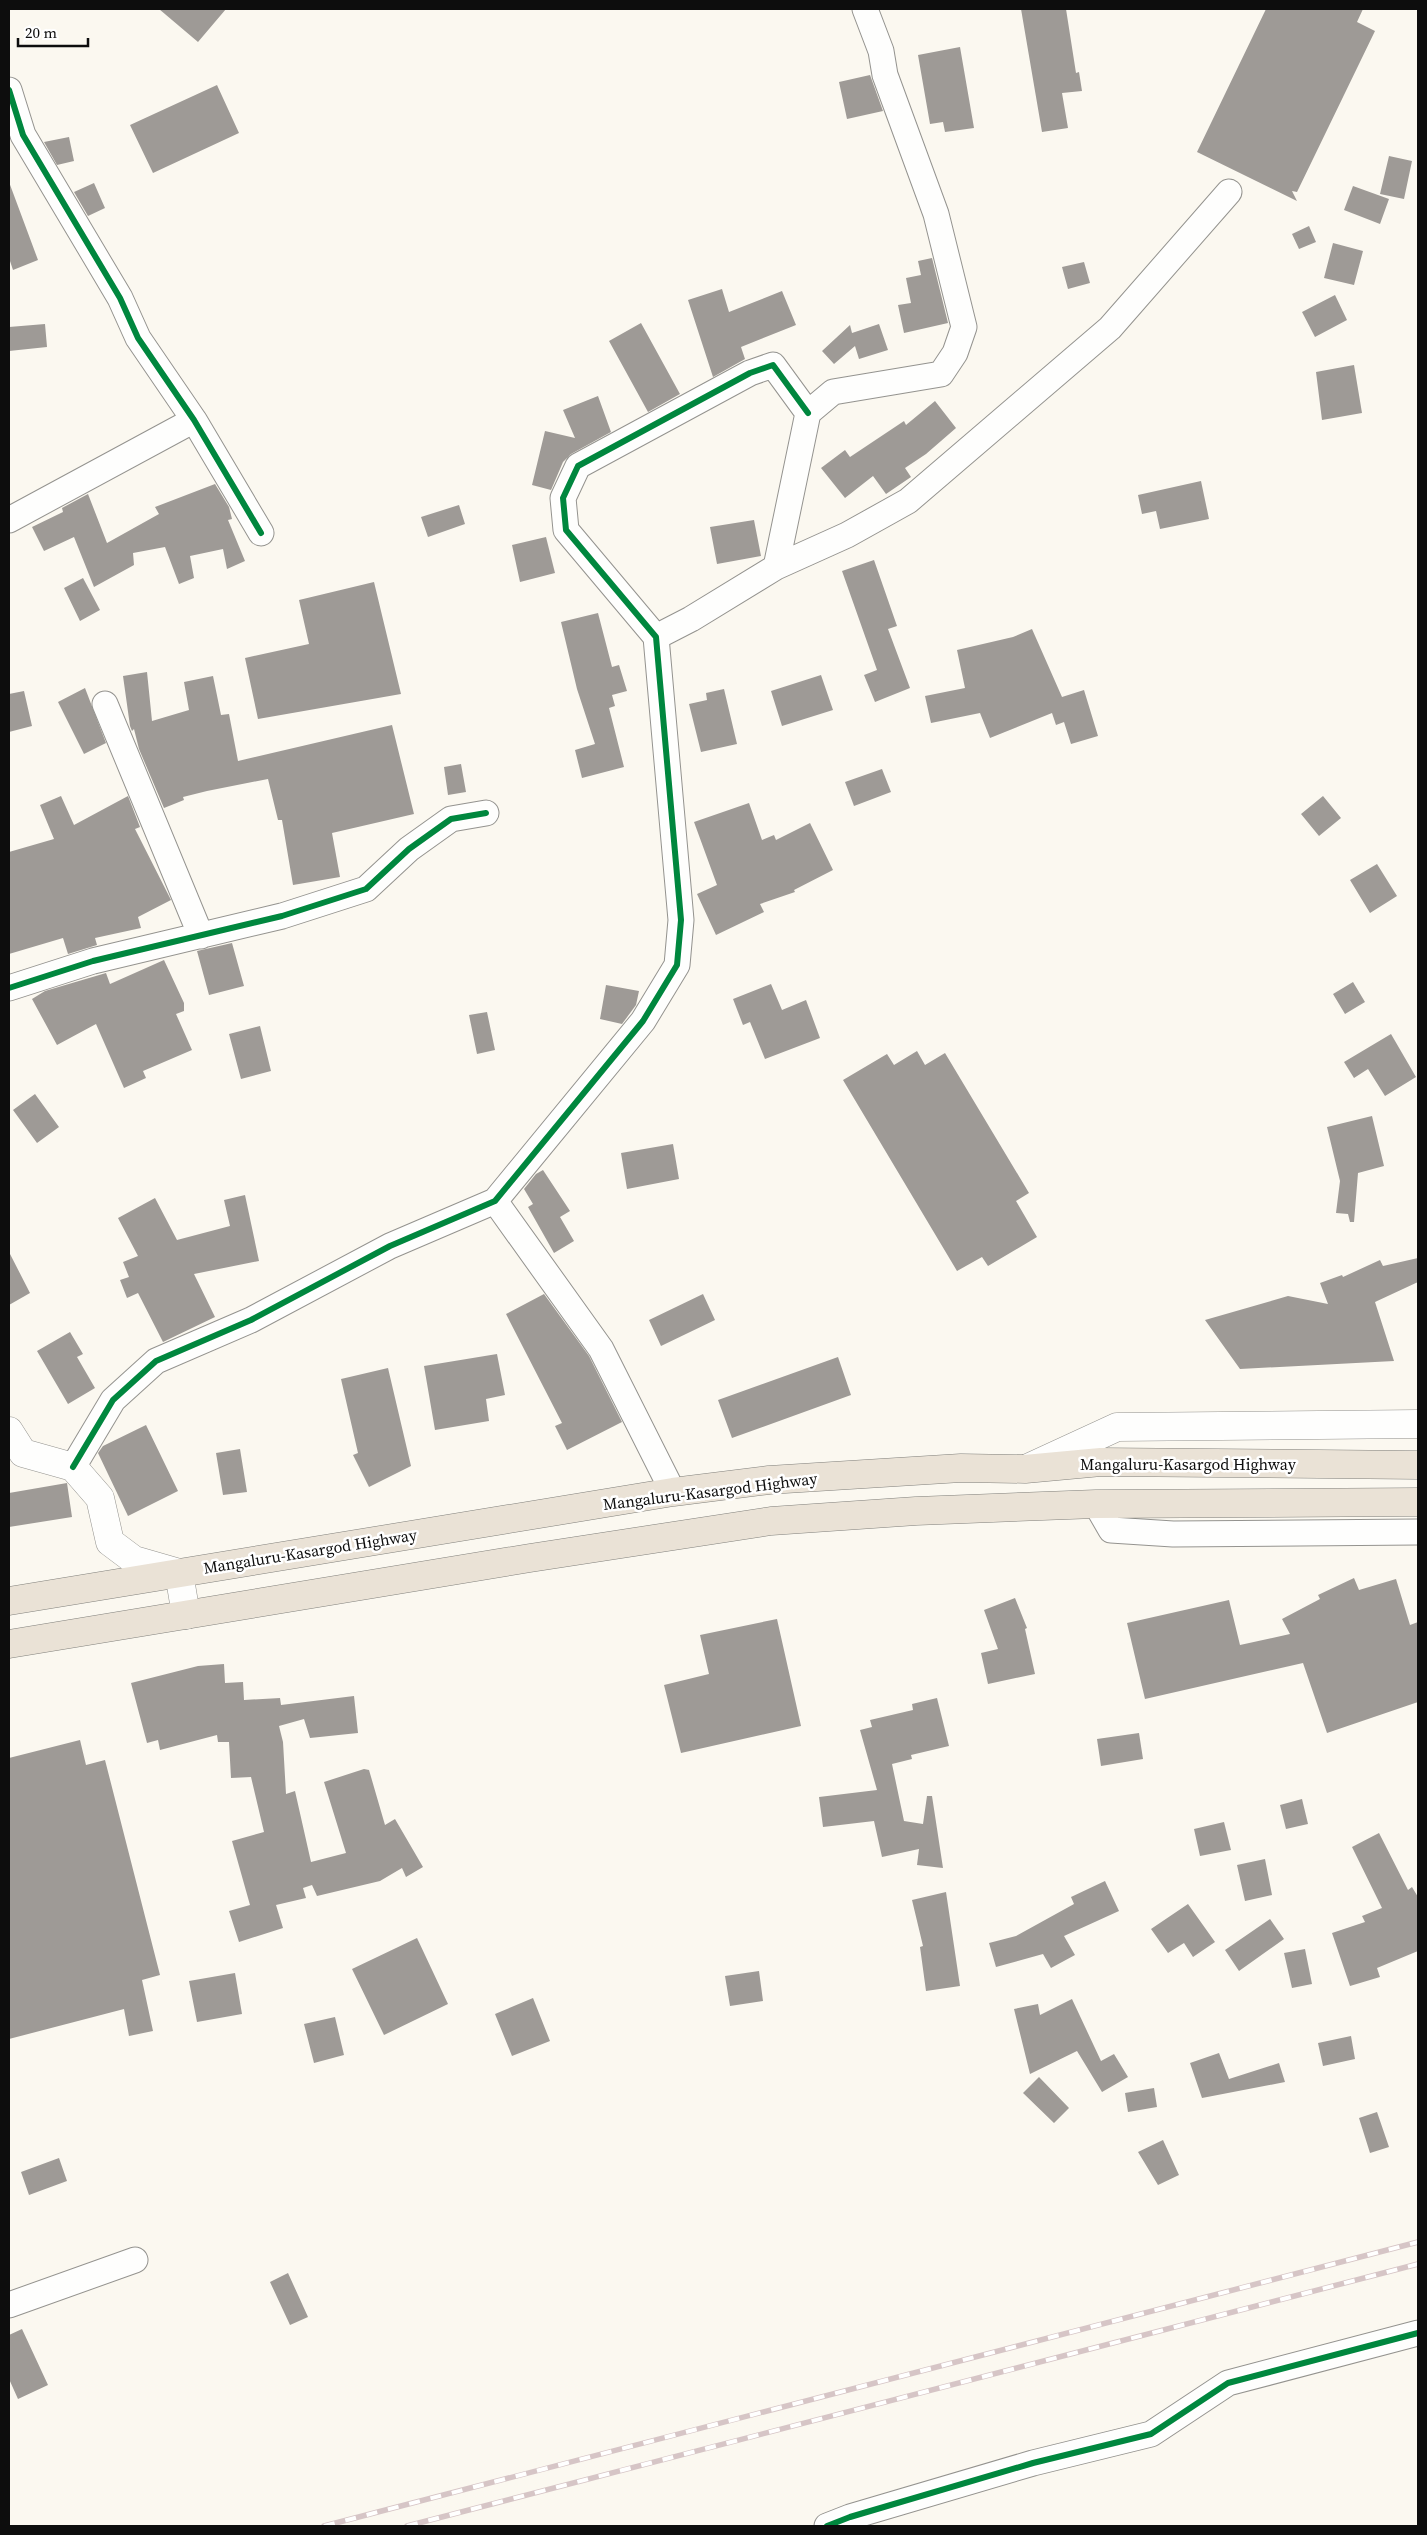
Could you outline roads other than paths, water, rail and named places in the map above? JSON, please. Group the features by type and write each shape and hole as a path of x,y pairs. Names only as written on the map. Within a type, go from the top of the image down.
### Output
{"highway":[{"name":"Mangaluru-Kasargod Highway","path":"9,1601 673,1492 769,1480 952,1468 1025,1469 1101,1462 1418,1465"},
{"path":"9,1644 530,1558 772,1521 916,1511 1096,1504 1418,1502"}],"street":[{"path":"776,567 808,413 833,392 941,374 955,353 964,326 936,214 885,75 881,51 866,9"},
{"path":"9,90 23,135 120,298 138,338 194,420 261,533"},
{"path":"656,637 691,619 776,567 847,535 908,501 1110,328 1230,192"},
{"path":"73,1467 113,1400 156,1361 251,1320 390,1246 495,1201 643,1021 677,965 680,920 656,637 566,530 563,498 578,466 750,373 773,365 808,413"},
{"path":"9,520 194,420"},
{"path":"105,704 201,936"},
{"path":"9,988 93,961 282,916 366,889 409,849 451,819 486,813"},
{"path":"495,1201 601,1350 673,1492"},
{"path":"1025,1469 1117,1427 1418,1424"},
{"path":"9,1432 23,1453 73,1467 100,1498 110,1542 134,1560 179,1573 186,1615"},
{"path":"1096,1504 1111,1530 1173,1534 1418,1532"},
{"path":"9,2305 136,2260"},
{"path":"827,2526 850,2517 1033,2463 1151,2434 1228,2383 1418,2332"}],"railway":[{"path":"324,2526 1418,2242"},
{"path":"407,2526 1418,2264"}]}
